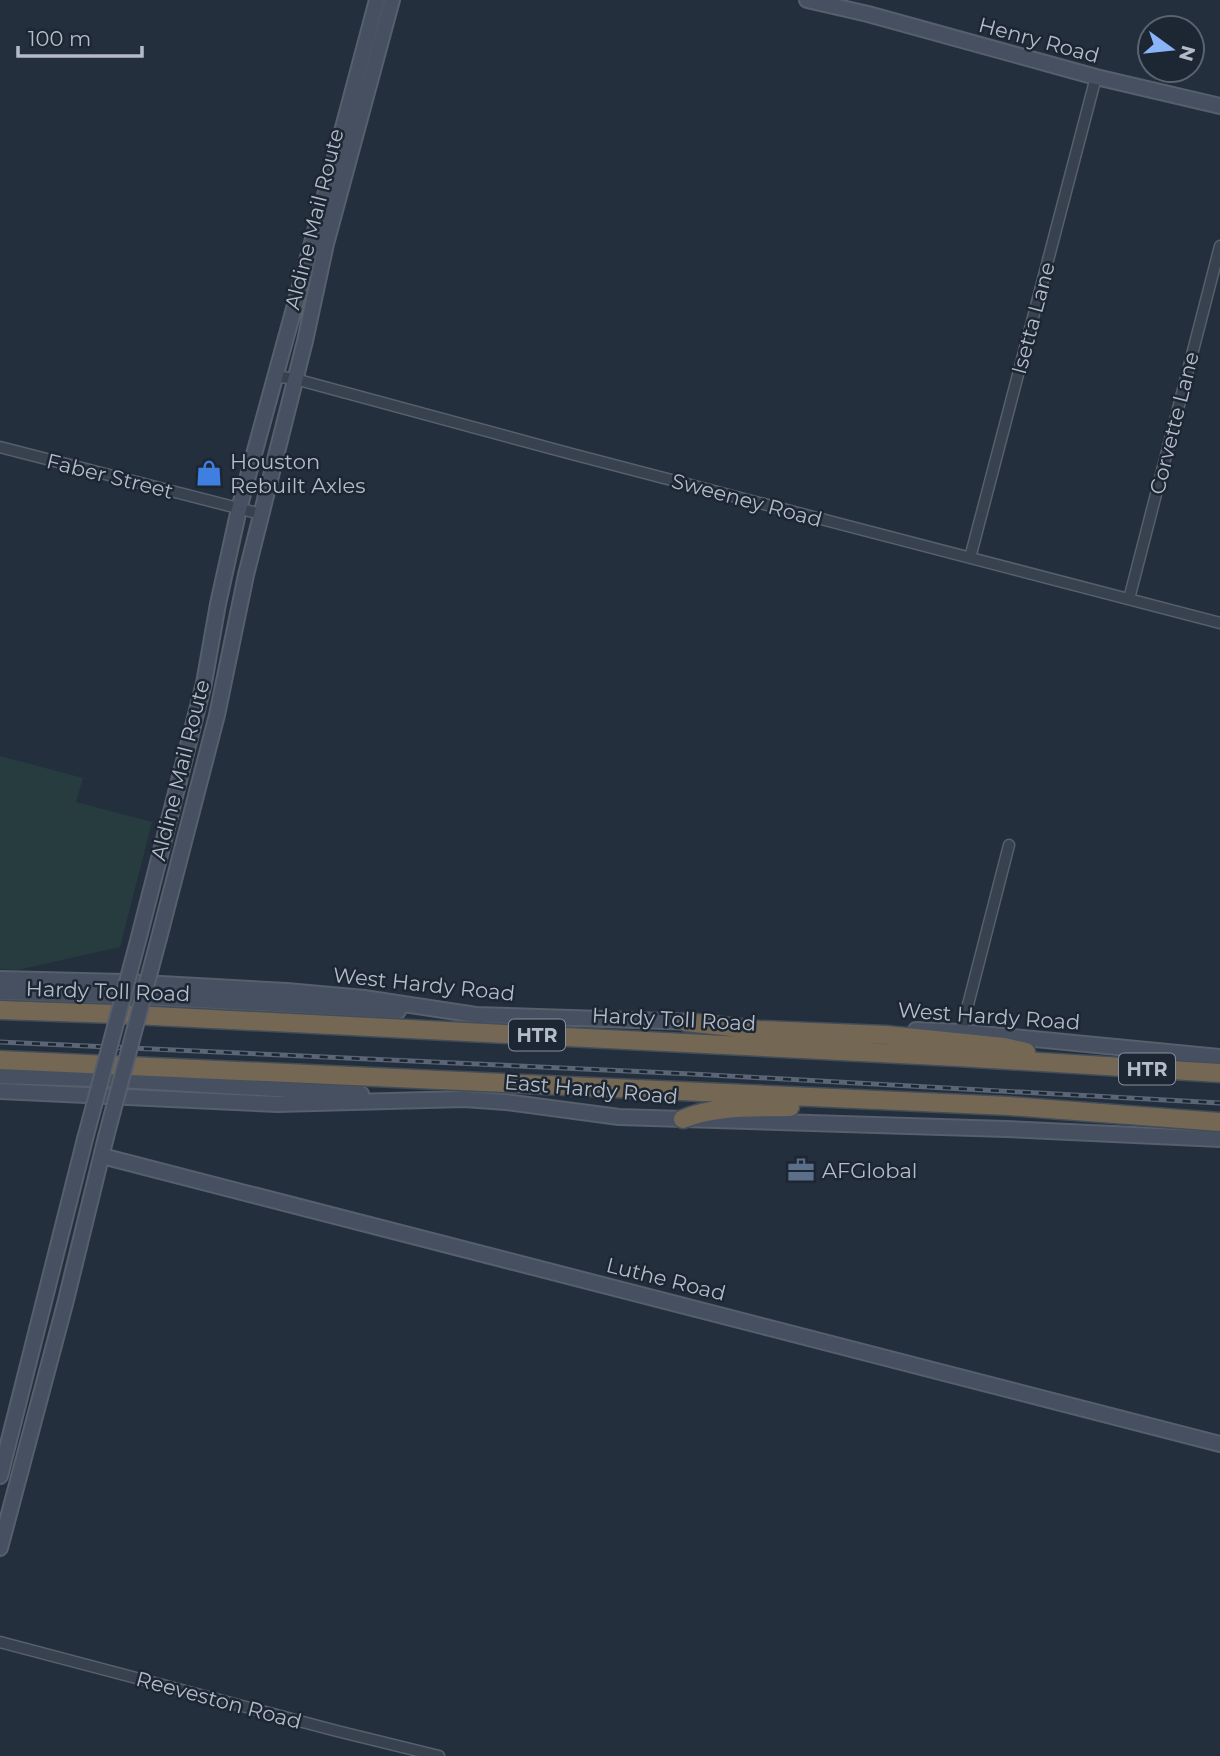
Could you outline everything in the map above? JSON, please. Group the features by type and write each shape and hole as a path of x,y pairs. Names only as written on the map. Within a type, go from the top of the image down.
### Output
{"highway":[{"name":"Hardy Toll Road","path":"0,1010 958,1056 1220,1073"},
{"path":"686,1022 758,1030 886,1035 1004,1047 1074,1064"},
{"name":"HTR","path":"0,1060 1009,1106 1220,1122"},
{"path":"683,1119 699,1112 808,1107 1047,1119 1220,1122"}],"main road":[{"name":"Aldine Mail Route","path":"373,43 377,0"},
{"name":"Aldine Mail Route","path":"0,1476 204,683 239,509 291,320 334,190 373,43 392,0"},
{"name":"Henry Road","path":"807,0 1096,77 1220,106"},
{"name":"Aldine Mail Route","path":"0,1548 217,715 246,575 309,324 334,190"},
{"path":"291,320 309,324"},
{"path":"211,644 232,647"},
{"path":"171,810 192,811"},
{"name":"West Hardy Road","path":"0,979 287,991 365,998 476,1014 961,1032 1220,1057"},
{"path":"0,992 476,1014"},
{"path":"8,1076 464,1100"},
{"name":"East Hardy Road","path":"0,1091 276,1104 464,1100 506,1102 620,1117 992,1128 1220,1139"},
{"name":"Luthe Road","path":"102,1156 1220,1444"},
{"path":"44,1299 65,1304"},
{"path":"9,1443 27,1448"}],"street":[{"name":"Isetta Lane","path":"970,558 1096,77"},
{"name":"Corvette Lane","path":"1129,600 1220,246"},
{"name":"Sweeney Road","path":"275,376 295,379 580,457 1220,623"},
{"name":"Faber Street","path":"0,447 261,514"},
{"path":"961,1032 1009,845"},
{"name":"Reeveston Road","path":"0,1642 439,1756"}],"green space":[{"path":"0,756 83,778 76,802 152,822 120,947 17,970 0,969"}],"railway":[{"path":"0,1042 692,1074 1220,1103"}],"place":[{"name":"Houston Rebuilt Axles","path":"209,473"},
{"name":"AFGlobal","path":"801,1170"}]}
